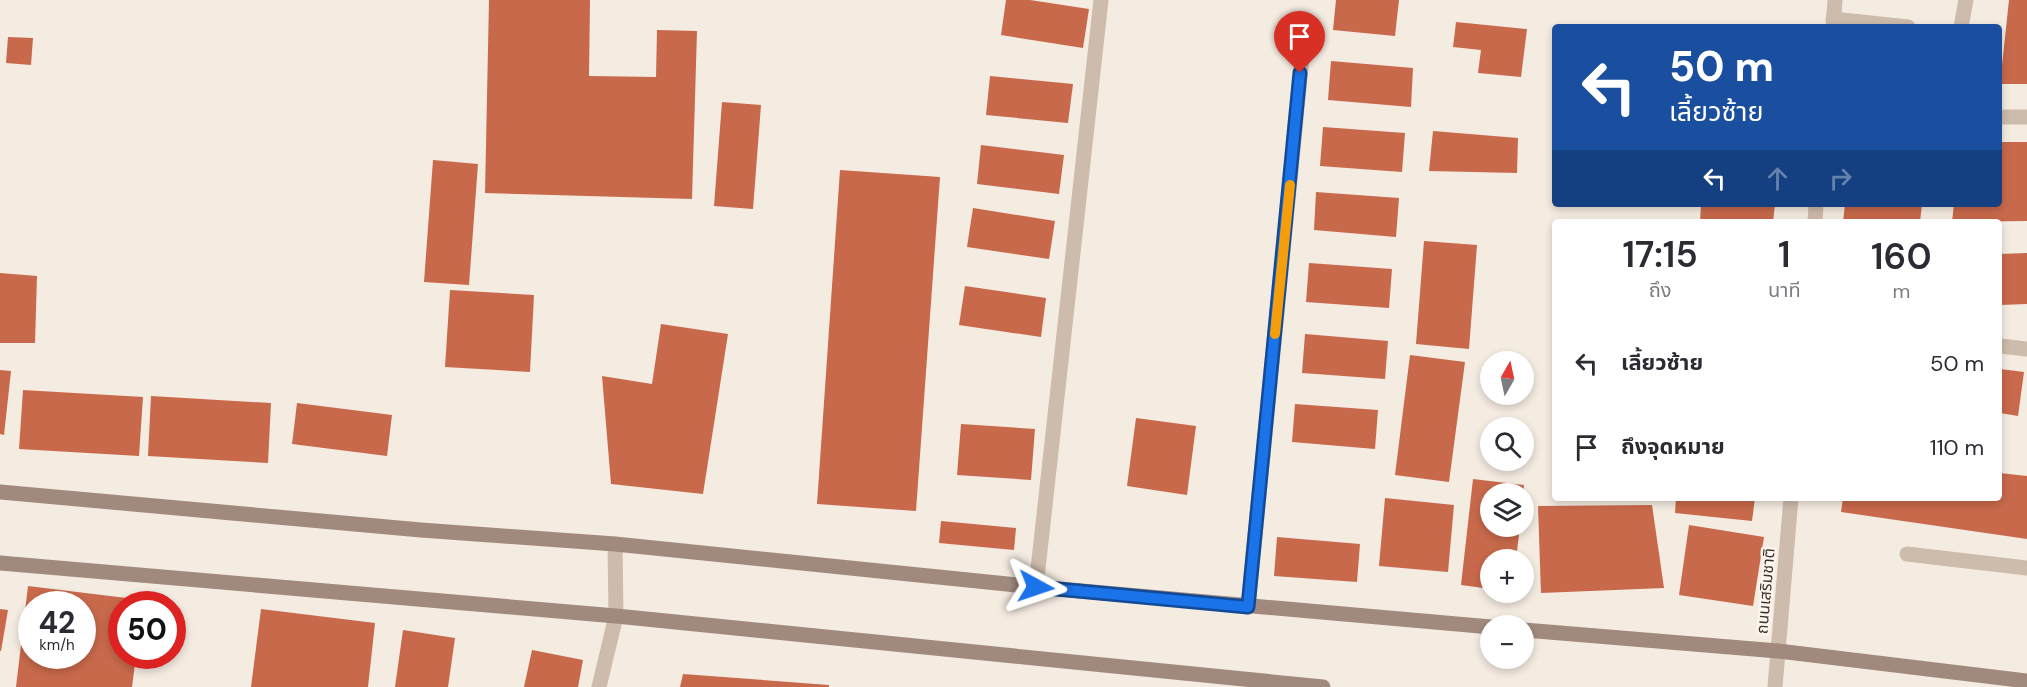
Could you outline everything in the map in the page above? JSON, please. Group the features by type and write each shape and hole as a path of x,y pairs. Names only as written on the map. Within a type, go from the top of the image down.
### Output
{"main road":[{"path":"0,492 421,530 615,544 1036,587 1480,626"},
{"path":"0,562 616,616 1323,687"},
{"path":"1534,631 1778,651 2027,681"}],"street":[{"path":"1036,587 1101,0"},
{"path":"1835,0 1833,23 1852,24"},
{"path":"1962,24 1966,0"},
{"path":"1248,607 1305,27"},
{"path":"2002,117 2027,117"},
{"path":"2002,346 2027,349"},
{"name":"ถนนเสริมชาติ","path":"1775,687 1791,501"},
{"path":"599,687 616,616 615,544"},
{"path":"1907,554 2027,568"}],"building":[{"path":"489,0 590,0 589,76 656,77 657,30 697,31 692,199 485,193"},
{"path":"1006,0 1030,0 1089,9 1083,48 1001,35"},
{"path":"1336,0 1399,0 1395,36 1333,30"},
{"path":"2009,0 2027,0 2027,84 2002,84"},
{"path":"1456,22 1527,29 1521,77 1478,73 1481,50 1453,47"},
{"path":"8,37 33,38 31,65 6,63"},
{"path":"1331,61 1413,68 1411,107 1328,100"},
{"path":"990,76 1073,84 1068,123 986,115"},
{"path":"722,102 761,105 753,209 714,206"},
{"path":"1323,127 1405,133 1402,172 1320,166"},
{"path":"1433,131 1518,138 1517,173 1429,171"},
{"path":"2002,142 2027,142 2027,221 1952,219 1954,207 2002,207"},
{"path":"981,145 1064,155 1059,194 977,184"},
{"path":"433,160 478,164 469,285 424,282"},
{"path":"840,170 940,177 916,511 817,504"},
{"path":"1316,192 1399,198 1396,237 1314,230"},
{"path":"1701,207 1775,207 1773,219 1700,219"},
{"path":"1845,207 1922,207 1920,219 1843,219"},
{"path":"973,208 1055,221 1049,259 967,247"},
{"path":"1424,241 1477,245 1469,349 1416,344"},
{"path":"2027,253 2027,304 2002,305 2002,254"},
{"path":"1309,263 1392,269 1389,308 1306,302"},
{"path":"0,273 37,276 35,343 0,343"},
{"path":"965,286 1046,298 1041,337 959,325"},
{"path":"450,290 534,295 530,372 445,367"},
{"path":"661,324 728,334 703,494 611,484 602,376 652,384"},
{"path":"1305,334 1388,341 1385,379 1302,373"},
{"path":"1410,355 1465,362 1449,482 1395,475"},
{"path":"2002,369 2024,372 2018,416 2002,413"},
{"path":"0,370 11,371 4,435 0,434"},
{"path":"23,390 143,397 139,456 19,449"},
{"path":"151,396 271,403 268,463 148,456"},
{"path":"297,403 392,415 387,456 292,444"},
{"path":"1295,404 1378,410 1375,449 1292,442"},
{"path":"1136,418 1196,426 1187,495 1127,486"},
{"path":"961,424 1035,429 1031,480 957,475"},
{"path":"2002,473 2027,476 2027,539 1841,512 1843,501 2002,501"},
{"path":"1473,479 1507,483 1480,483 1480,537 1519,537 1517,549 1480,549 1480,588 1461,585"},
{"path":"1385,498 1454,505 1448,572 1379,566"},
{"path":"1676,501 1755,501 1752,521 1675,513"},
{"path":"1652,505 1664,588 1541,593 1538,506"},
{"path":"941,521 1016,528 1014,550 939,543"},
{"path":"1689,525 1764,537 1753,606 1679,595"},
{"path":"1277,537 1360,544 1357,582 1274,576"},
{"path":"28,586 69,591 27,591"},
{"path":"96,594 108,596 108,669 134,669 132,687 16,687 18,669 96,669"},
{"path":"0,609 8,610 1,651 0,651"},
{"path":"261,609 375,623 368,687 251,687"},
{"path":"403,630 455,638 448,687 395,687"},
{"path":"532,650 583,660 578,687 524,687"},
{"path":"683,674 829,685 829,687 680,687"}],"slow traffic":[{"path":"1275,334 1290,185"}],"route":[{"path":"1036,587 1248,607 1300,73"}]}
